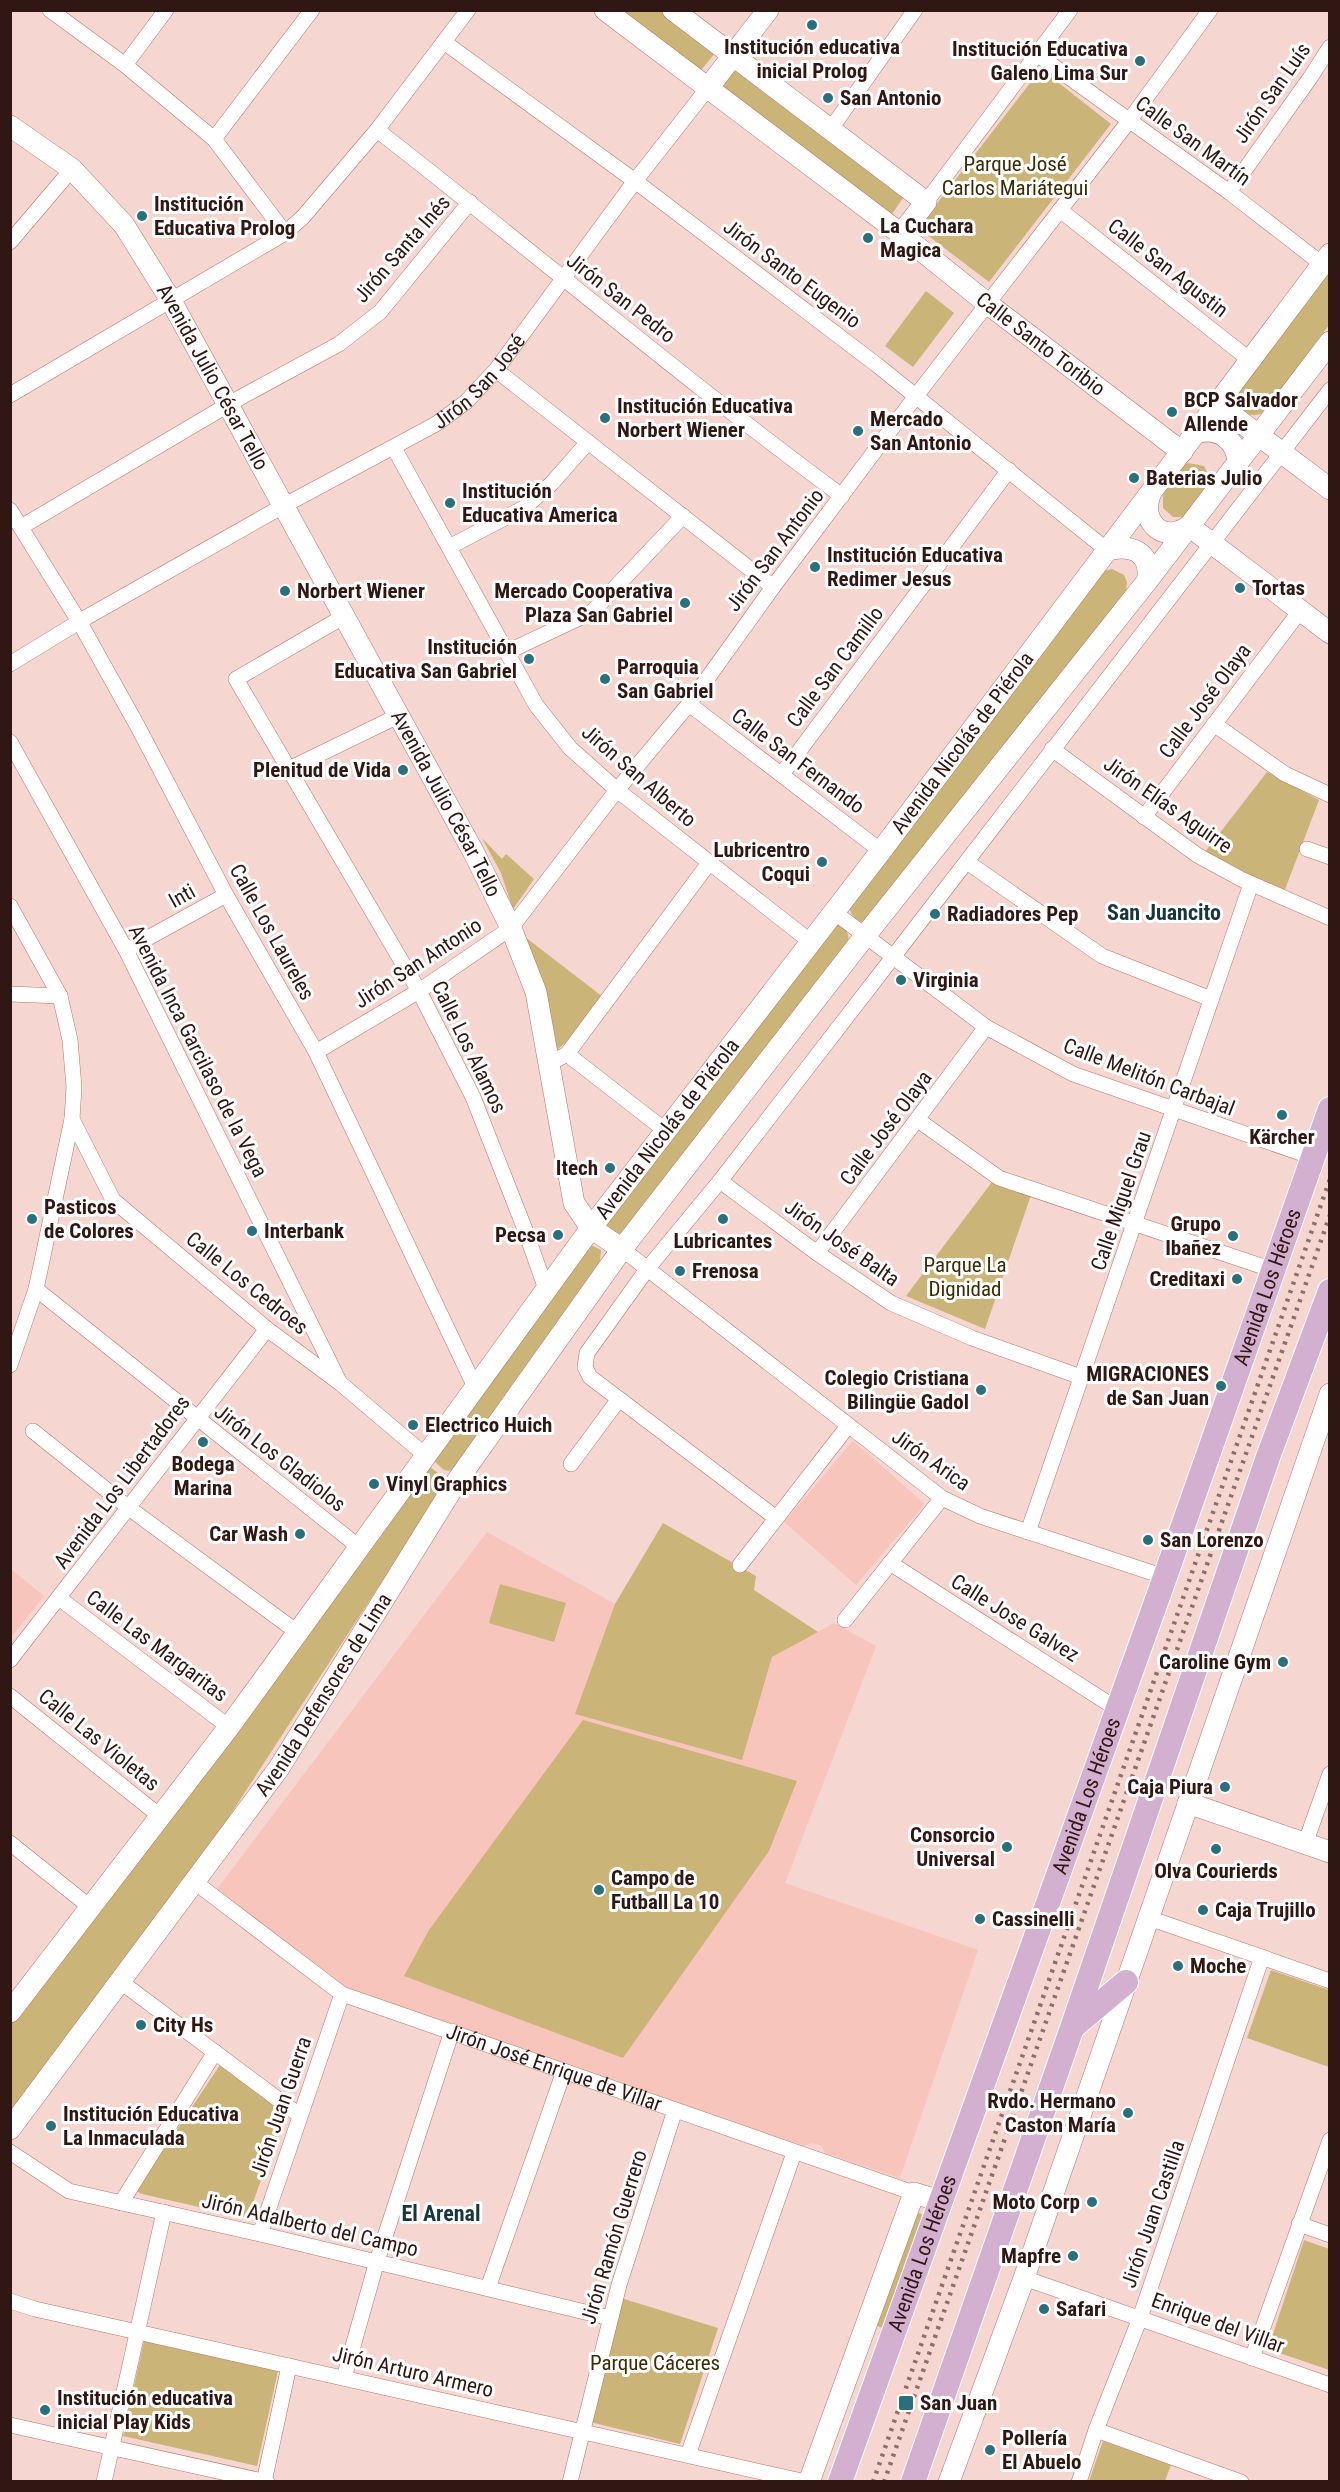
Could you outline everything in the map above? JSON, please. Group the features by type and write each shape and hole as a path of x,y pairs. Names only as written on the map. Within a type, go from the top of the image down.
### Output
{"main road":[{"name":"Calle Santo Toribio","path":"605,10 902,234 988,304 1182,452"},
{"path":"673,10 926,202 902,234"},
{"name":"Jirón San José","path":"708,88 768,10"},
{"name":"Avenida Julio César Tello","path":"10,126 72,170 124,225 170,299 219,410 283,506 474,853 510,928 536,992 558,1059 574,1203 591,1228 622,1249"},
{"name":"Avenida Nicolás de Piérola","path":"591,1228 881,851 1326,259"},
{"name":"Avenida Nicolás de Piérola","path":"622,1249 865,936 1148,580 1329,342"},
{"path":"1217,404 1329,489"},
{"path":"1196,433 1210,430 1224,435 1235,447 1238,463"},
{"path":"1150,495 1148,516 1157,528 1170,533 1184,530 1189,526 1329,633"},
{"path":"1107,550 1123,547 1138,552 1147,564 1148,580"},
{"name":"Avenida Los Héroes","path":"840,2481 1165,1577 1329,1109"},
{"path":"10,2013 229,1727 425,1455 547,1292 591,1228"},
{"name":"Avenida Defensores de Lima","path":"10,2129 196,1883 279,1768 459,1478 622,1249"},
{"path":"913,2481 1072,2028 1268,1457 1329,1296"},
{"path":"949,2481 1149,1918 1329,1394"},
{"path":"1188,1803 1329,1852"},
{"path":"1072,2028 1126,1982"},
{"name":"Avenida Los Héroes","path":"808,2481 914,2193"},
{"name":"Jirón José Enrique de Villar","path":"914,2193 940,2201"}],"street":[{"path":"50,10 125,65 214,139 285,233"},
{"path":"125,65 166,10"},
{"path":"214,139 312,10"},
{"path":"10,395 285,233 303,217 377,130 468,10"},
{"path":"830,129 915,10"},
{"path":"926,202 1070,10"},
{"name":"Jirón San Antonio","path":"316,1052 419,991 510,928 617,790 689,704 916,396 1129,121 1210,10"},
{"name":"Jirón Santo Eugenio","path":"444,42 635,181 916,396 1107,550"},
{"name":"Jirón San Luís","path":"1229,192 1310,78 1329,47"},
{"name":"Calle San Martín","path":"1038,55 1326,259"},
{"name":"Jirón San José","path":"10,664 283,506 436,424 466,402 496,370 635,181 708,88"},
{"name":"Jirón San Pedro","path":"377,130 470,202 563,279 842,496"},
{"path":"10,242 72,170"},
{"name":"Jirón Santa Inés","path":"26,523 219,410 339,344 380,312 470,202"},
{"name":"Calle San Agustin","path":"1060,210 1250,360"},
{"path":"496,370 655,494"},
{"path":"496,370 773,587"},
{"path":"776,1518 590,1377 585,1367 587,1353 648,1268 720,1181 1329,390"},
{"path":"450,548 524,508 552,483 588,442"},
{"name":"Jirón San Alberto","path":"394,448 536,705 563,739 617,790 811,942"},
{"name":"Calle San Camillo","path":"782,774 1009,470"},
{"name":"Calle Los Laureles","path":"10,510 26,523 138,727 226,895 316,1052 475,1387"},
{"path":"507,652 592,612 683,516"},
{"name":"Calle José Olaya","path":"1144,817 1300,610"},
{"name":"Calle Los Alamos","path":"343,617 236,679 419,991 473,1097 547,1292"},
{"name":"Calle San Fernando","path":"689,704 881,851"},
{"path":"289,769 398,716"},
{"path":"1214,724 1285,774 1329,795"},
{"name":"Avenida Inca Garcilaso de la Vega","path":"10,742 126,950 340,1383"},
{"name":"Jirón Elías Aguirre","path":"1052,749 1197,855 1251,884 1329,918"},
{"path":"1306,849 1329,857"},
{"path":"967,862 1102,956 1211,999"},
{"path":"666,1131 558,1059 709,863"},
{"name":"Calle Miguel Grau","path":"1028,1532 1251,884"},
{"name":"Inti","path":"126,950 226,895"},
{"path":"10,906 60,996 70,1040 74,1088 72,1119 36,1288 10,1365"},
{"name":"Calle Melitón Carbajal","path":"834,912 987,1027 1073,1074 1312,1157"},
{"path":"10,994 60,996"},
{"name":"Calle José Olaya","path":"817,1253 987,1027"},
{"name":"Calle Los Cedroes","path":"72,1119 113,1200 267,1329 340,1383 425,1455"},
{"path":"918,1120 999,1178 1273,1270"},
{"name":"Jirón José Balta","path":"720,1181 817,1253 896,1306 972,1338 1081,1377"},
{"name":"Jirón Arica","path":"622,1249 942,1498 980,1515 1165,1577"},
{"name":"Jirón Los Gladiolos","path":"36,1288 196,1419 359,1546"},
{"name":"Avenida Los Libertadores","path":"10,1660 267,1329"},
{"path":"571,1464 619,1399"},
{"path":"740,1565 848,1426"},
{"path":"33,1431 129,1508 297,1632"},
{"path":"844,1620 942,1498"},
{"name":"Calle Jose Galvez","path":"890,1563 1117,1709"},
{"name":"Calle Las Margaritas","path":"59,1598 229,1727"},
{"name":"Calle Las Violetas","path":"10,1696 161,1816"},
{"path":"1305,1844 1329,1774"},
{"path":"11,1844 90,1907"},
{"name":"Jirón José Enrique de Villar","path":"196,1883 342,1994 914,2193"},
{"path":"1149,1918 1329,1981"},
{"name":"Jirón Juan Castilla","path":"1079,2481 1096,2430 1140,2318 1262,1957"},
{"path":"121,1982 299,2115"},
{"name":"Jirón Juan Guerra","path":"260,2234 342,1994"},
{"path":"344,2378 377,2261 452,2031"},
{"path":"121,2203 215,2052"},
{"path":"488,2288 564,2071"},
{"name":"Jirón Ramón Guerrero","path":"570,2481 619,2284 675,2110"},
{"path":"1252,2358 1329,2140"},
{"name":"Jirón Adalberto del Campo","path":"10,2152 69,2192 377,2261 610,2318"},
{"path":"688,2455 794,2153"},
{"path":"104,2481 164,2212"},
{"path":"1299,2224 1329,2235"},
{"name":"Enrique del Villar","path":"1023,2278 1329,2385"},
{"name":"Jirón Arturo Armero","path":"10,2301 35,2309 808,2481"},
{"path":"10,2425 265,2481 289,2366"},
{"path":"1096,2430 1240,2481"}],"shaded area":[{"path":"853,1441 925,1504 856,1585 784,1522"},
{"path":"487,1532 615,1604 576,1714 742,1760 772,1657 834,1623 876,1646 785,1883 978,1950 900,2178 825,2153 822,2146 812,2143 805,2146 432,2024 345,1987 217,1889"},
{"path":"11,1569 44,1596 11,1637"}],"green space":[{"path":"623,11 661,11 716,52 701,70"},
{"path":"733,68 903,198 892,214 721,86"},
{"name":"Parque José Carlos Mariátegui","path":"1041,69 1111,124 989,282 918,228"},
{"path":"1329,271 1329,325 1264,412 1254,415 1246,413 1239,406 1236,396"},
{"path":"926,291 954,313 913,367 885,346"},
{"path":"1188,463 1204,466 1211,480 1183,517 1173,517 1163,508 1163,495 1183,465"},
{"path":"1112,569 1124,575 1127,582 1126,591 865,923 857,919 849,907 1104,571"},
{"path":"1267,772 1319,800 1284,892 1205,852"},
{"path":"482,838 502,859 506,854 534,879 513,909 501,873"},
{"path":"836,924 846,931 848,944 623,1235 618,1236 607,1226 608,1219"},
{"path":"516,930 603,997 570,1039 553,1053"},
{"name":"Parque La Dignidad","path":"992,1182 1031,1195 985,1329 906,1296"},
{"path":"591,1245 601,1250 600,1261 454,1467 449,1471 444,1470 435,1462 435,1459"},
{"path":"427,1465 448,1480 197,1866 11,2112 10,2025"},
{"path":"663,1523 756,1576 754,1590 818,1632 772,1657 742,1760 575,1714 615,1604"},
{"path":"500,1584 566,1603 554,1642 489,1623"},
{"name":"Campo de Futball La 10","path":"583,1720 797,1781 769,1851 623,2058 404,1976 429,1930"},
{"path":"1271,1970 1329,1990 1329,2067 1247,2038"},
{"path":"220,2065 285,2112 249,2214 243,2217 138,2192 138,2188"},
{"path":"914,2211 926,2216 885,2329 873,2324"},
{"path":"1304,2240 1329,2249 1329,2370 1268,2349"},
{"name":"Parque Cáceres","path":"621,2298 718,2328 680,2444 590,2422"},
{"path":"144,2341 278,2371 257,2466 123,2436"},
{"path":"1103,2441 1171,2465 1165,2481 1089,2481"}],"railway":[{"path":"873,2482 1330,1179"},
{"path":"884,2482 1330,1215"}],"place":[{"name":"Institución educativa inicial Prolog","path":"812,25"},
{"name":"Institución Educativa Galeno Lima Sur","path":"1140,61"},
{"name":"San Antonio","path":"828,98"},
{"name":"Institución Educativa Prolog","path":"142,216"},
{"name":"La Cuchara Magica","path":"868,238"},
{"name":"BCP Salvador Allende","path":"1172,412"},
{"name":"Institución Educativa Norbert Wiener","path":"605,418"},
{"name":"Mercado San Antonio","path":"858,431"},
{"name":"Baterias Julio","path":"1134,478"},
{"name":"Institución Educativa America","path":"450,503"},
{"name":"Institución Educativa Redimer Jesus","path":"815,567"},
{"name":"Tortas","path":"1240,588"},
{"name":"Norbert Wiener","path":"285,591"},
{"name":"Mercado Cooperativa Plaza San Gabriel","path":"685,603"},
{"name":"Institución Educativa San Gabriel","path":"529,659"},
{"name":"Parroquia San Gabriel","path":"605,679"},
{"name":"Plenitud de Vida","path":"403,770"},
{"name":"Lubricentro Coqui","path":"822,862"},
{"name":"Radiadores Pep","path":"935,914"},
{"name":"Virginia","path":"901,980"},
{"name":"Kärcher","path":"1282,1115"},
{"name":"Itech","path":"610,1168"},
{"name":"Pasticos de Colores","path":"32,1219"},
{"name":"Lubricantes","path":"723,1219"},
{"name":"Interbank","path":"252,1231"},
{"name":"Pecsa","path":"558,1235"},
{"name":"Grupo Ibañez","path":"1233,1236"},
{"name":"Frenosa","path":"680,1271"},
{"name":"Creditaxi","path":"1237,1279"},
{"name":"MIGRACIONES de San Juan","path":"1221,1386"},
{"name":"Colegio Cristiana Bilingüe Gadol","path":"981,1390"},
{"name":"Electrico Huich","path":"413,1425"},
{"name":"Bodega Marina","path":"203,1442"},
{"name":"Vinyl Graphics","path":"374,1484"},
{"name":"Car Wash","path":"300,1534"},
{"name":"San Lorenzo","path":"1148,1540"},
{"name":"Caroline Gym","path":"1283,1662"},
{"name":"Caja Piura","path":"1225,1787"},
{"name":"Consorcio Universal","path":"1007,1847"},
{"name":"Olva Courierds","path":"1216,1849"},
{"name":"Campo de Futball La 10","path":"599,1890"},
{"name":"Caja Trujillo","path":"1203,1910"},
{"name":"Cassinelli","path":"980,1919"},
{"name":"Moche","path":"1178,1966"},
{"name":"City Hs","path":"141,2025"},
{"name":"Rvdo. Hermano Caston María","path":"1128,2113"},
{"name":"Institución Educativa La Inmaculada","path":"51,2126"},
{"name":"Moto Corp","path":"1092,2202"},
{"name":"Mapfre","path":"1073,2256"},
{"name":"Safari","path":"1044,2309"},
{"name":"San Juan","path":"906,2403"},
{"name":"Institución educativa inicial Play Kids","path":"45,2410"},
{"name":"Pollería El Abuelo","path":"990,2450"}],"district":[{"name":"San Juancito","path":"1164,912"},
{"name":"El Arenal","path":"441,2213"}]}
